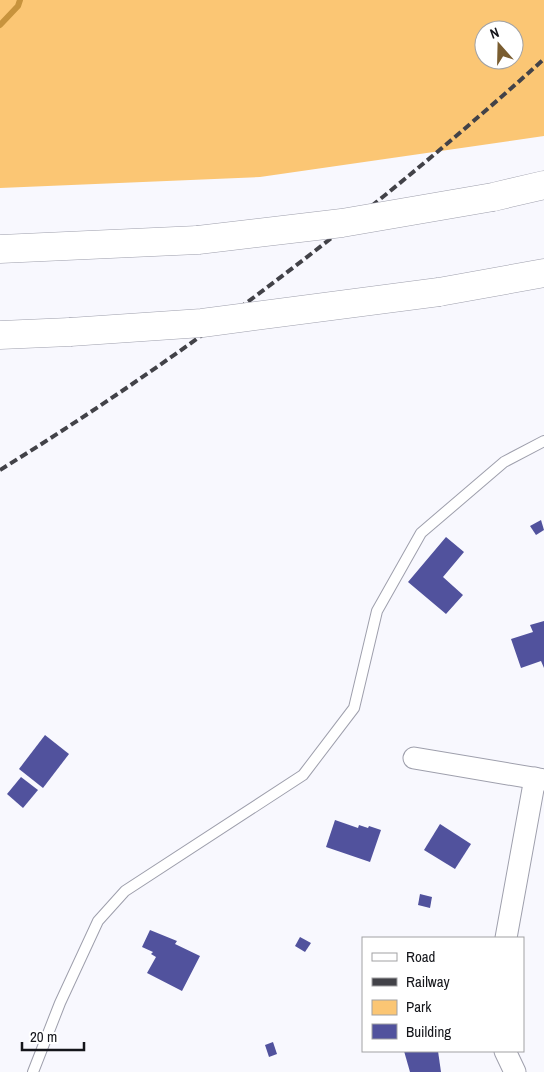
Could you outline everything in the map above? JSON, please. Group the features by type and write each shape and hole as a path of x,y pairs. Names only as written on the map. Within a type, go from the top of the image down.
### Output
{"highway":[{"path":"0,249 198,240 342,222 494,197 544,185"},
{"path":"0,335 202,323 439,292 544,272"}],"street":[{"path":"414,758 539,779 506,937"},
{"path":"505,1052 515,1072"}],"lane":[{"path":"34,1072 60,1003 98,921 125,891 303,775 354,708 377,611 420,533 504,462 544,441"}],"green space":[{"path":"0,0 544,0 544,136 260,177 0,188"}],"building":[{"path":"541,520 544,530 536,535 530,526"},
{"path":"446,537 464,552 443,577 463,595 446,614 408,582"},
{"path":"544,621 544,668 541,661 521,668 511,639 533,632 530,625"},
{"path":"45,735 69,754 43,788 19,769"},
{"path":"21,777 38,790 23,808 7,794"},
{"path":"335,820 358,828 359,825 381,830 370,862 326,847"},
{"path":"440,824 471,844 455,869 424,850"},
{"path":"420,894 432,897 430,908 418,905"},
{"path":"150,930 177,941 175,944 200,956 182,991 147,973 156,957 151,954 153,952 142,947"},
{"path":"300,937 311,943 305,952 295,946"},
{"path":"273,1042 277,1054 269,1057 265,1045"},
{"path":"404,1052 438,1052 441,1072 410,1072"}],"waterway":[{"path":"0,25 18,6 20,0"}],"railway":[{"path":"0,470 143,377 281,277 415,171 544,59"}]}
